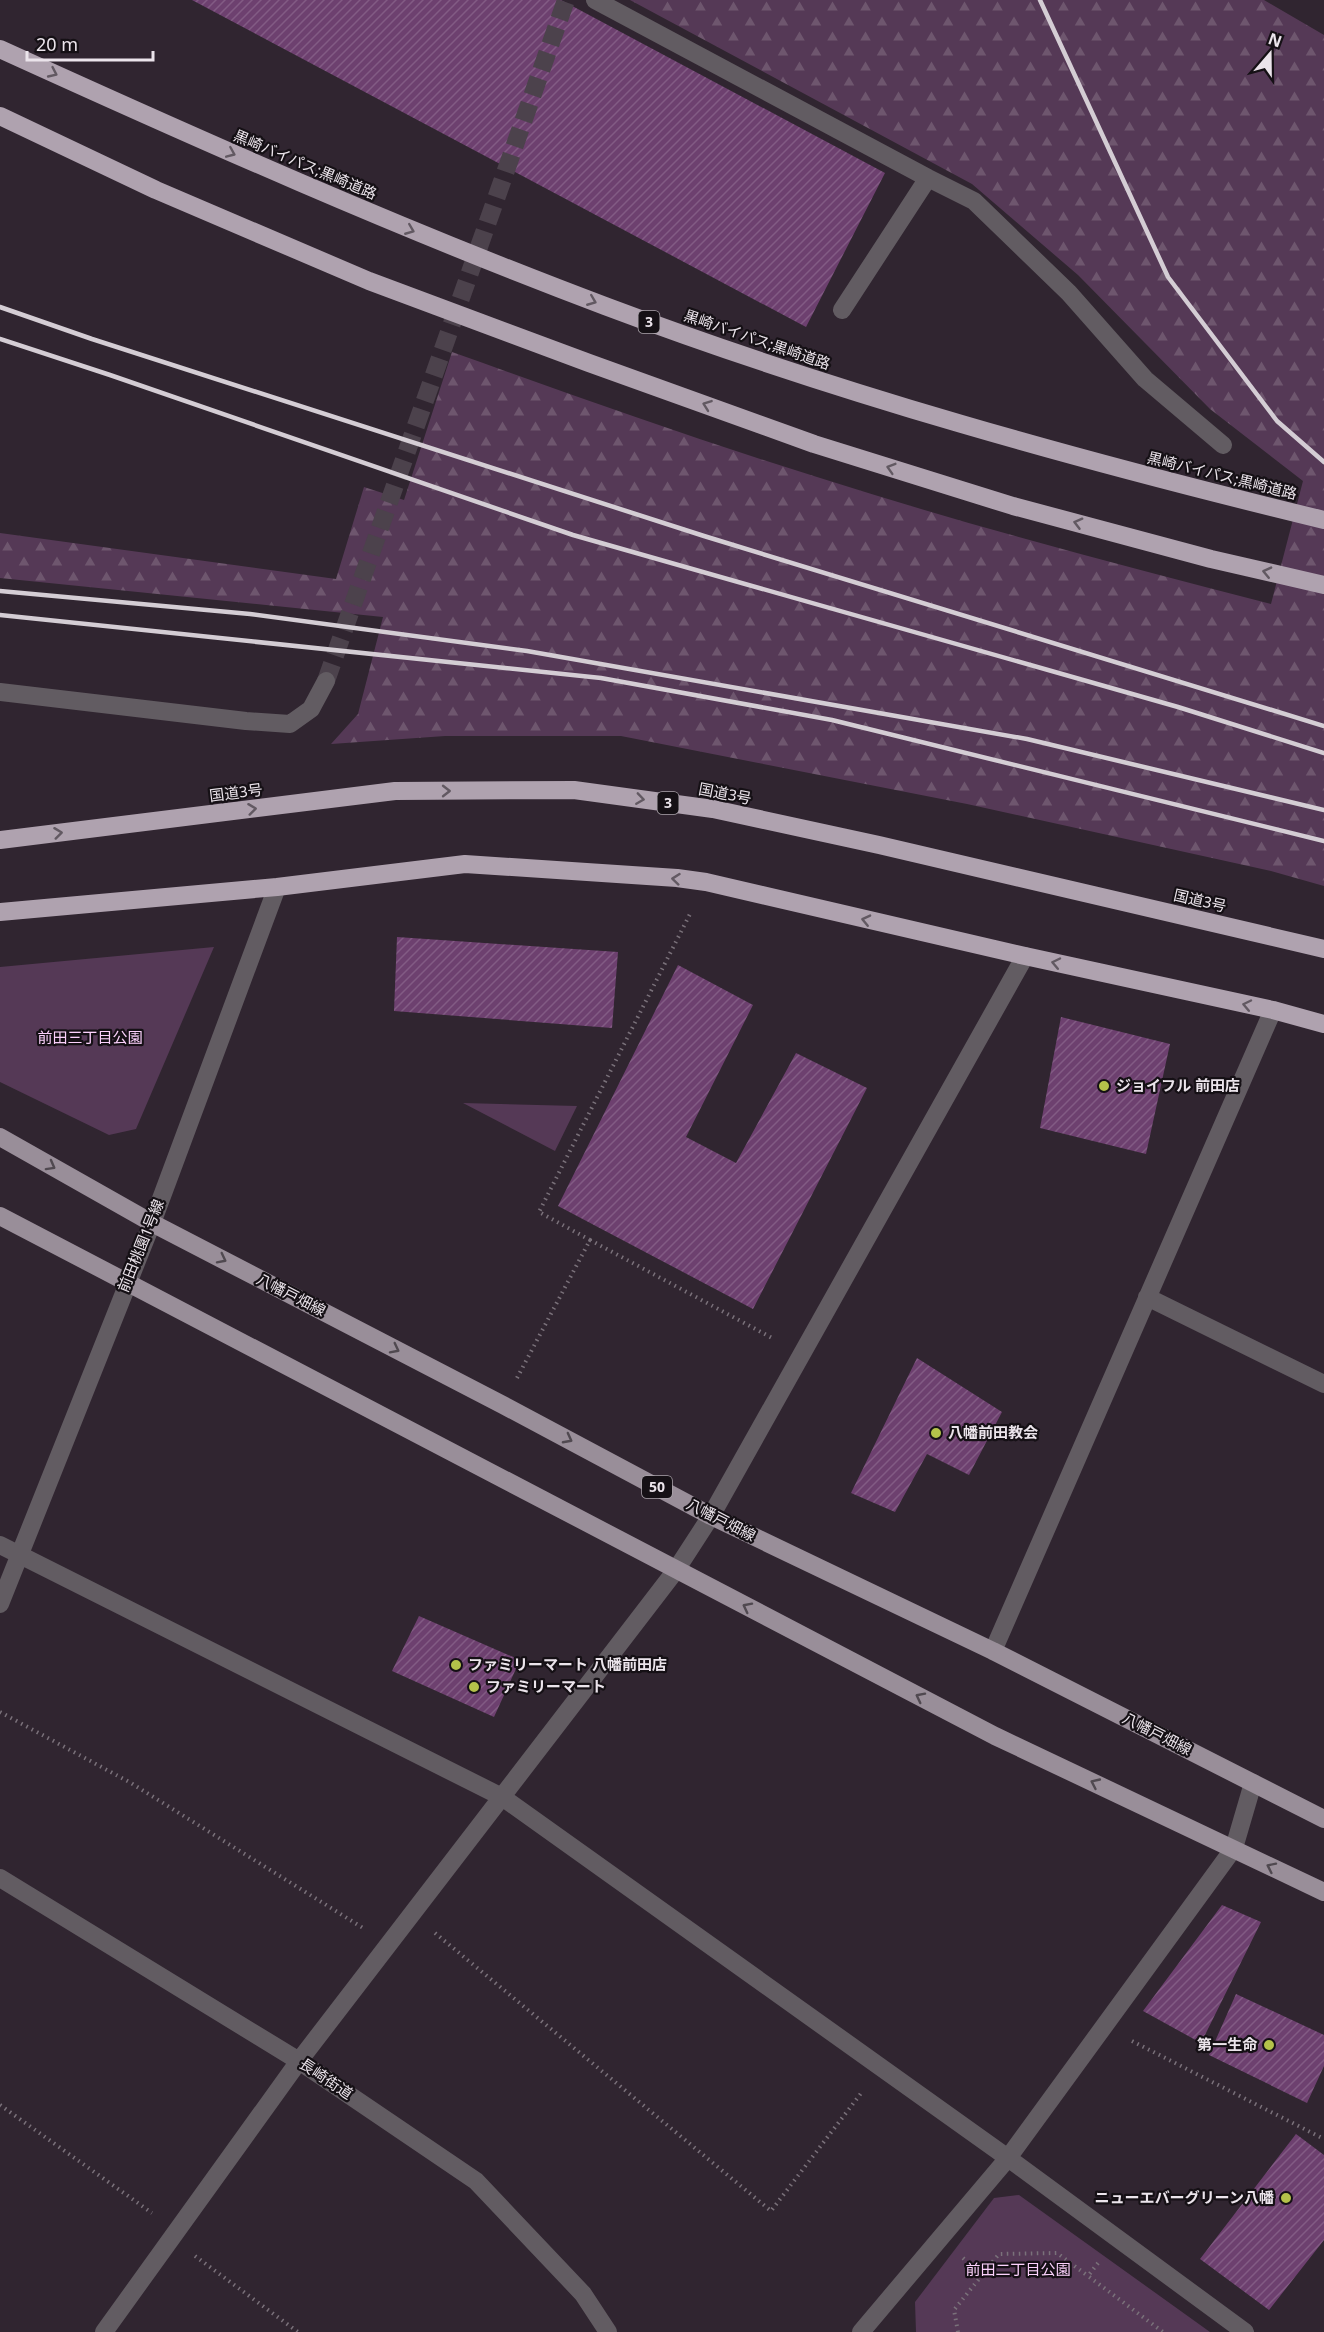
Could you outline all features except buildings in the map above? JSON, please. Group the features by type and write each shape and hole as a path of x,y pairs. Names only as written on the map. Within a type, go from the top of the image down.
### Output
{"highway":[{"name":"黒崎バイパス;黒崎道路","path":"0,49 184,133 377,216 607,307 828,384 1041,447 1324,520"},
{"path":"0,116 156,190 369,281 791,436 1013,506 1211,560 1324,585"},
{"name":"国道3号","path":"0,840 395,791 574,790 712,808 1324,949"},
{"path":"0,912 277,887 465,864 677,878 706,882 1324,1024"}],"main road":[{"name":"八幡戸畑線","path":"0,1137 152,1223 711,1516 993,1651 1324,1818"},
{"path":"0,1216 995,1736 1324,1892"}],"street":[{"path":"595,0 974,201 1070,293 1145,379 1223,445"},
{"path":"842,310 928,178"},
{"path":"0,692 246,721 290,724 311,709 326,681"},
{"name":"前田桃園1号線","path":"0,1604 152,1223 277,887"},
{"path":"104,2332 299,2061 676,1570 711,1516 1025,956"},
{"path":"993,1651 1274,1011"},
{"path":"1147,1297 1324,1384"},
{"path":"0,1545 502,1797 1008,2158 1245,2332"},
{"path":"873,2328 1008,2158 1234,1848 1253,1783"},
{"name":"長崎街道","path":"0,1878 299,2061 476,2181 583,2294 608,2332"}],"path":[{"path":"706,882 539,1212 802,1354"},
{"path":"503,1405 590,1240"},
{"path":"0,1712 131,1783 389,1944"},
{"path":"412,1914 771,2211 881,2068"},
{"path":"1105,2027 1324,2139"},
{"path":"0,2105 174,2235 298,2332"},
{"path":"1088,2276 1117,2238"},
{"path":"958,2332 954,2310 999,2254 1057,2253 1162,2332"}],"green space":[{"path":"630,0 1264,0 1324,35 1324,886 1271,871 967,804 621,736 445,736 331,744 358,714 383,617 0,578 0,533 336,579 364,487 404,500 452,352 679,432 873,495 1043,544 1271,604 1303,481 1210,409 1078,275 972,184"},
{"name":"前田三丁目公園","path":"214,947 136,1129 109,1135 0,1082 0,967"},
{"path":"463,1103 577,1106 555,1151"},
{"name":"前田二丁目公園","path":"1019,2195 1210,2332 916,2332 915,2302 994,2198"}],"tunnel":[{"path":"326,681 566,0"}],"railway":[{"path":"1040,0 1168,277 1277,421 1324,462"},
{"path":"0,307 92,339 704,536 1324,726"},
{"path":"0,339 573,535 1178,707 1324,753"},
{"path":"0,591 250,614 527,651 1027,739 1324,810"},
{"path":"0,615 601,678 832,720 1324,841"}],"place":[{"name":"ジョイフル 前田店","path":"1104,1086"},
{"name":"八幡前田教会","path":"936,1433"},
{"name":"ファミリーマート 八幡前田店","path":"456,1665"},
{"name":"ファミリーマート","path":"474,1687"},
{"name":"第一生命","path":"1269,2045"},
{"name":"ニューエバーグリーン八幡","path":"1286,2198"}]}
